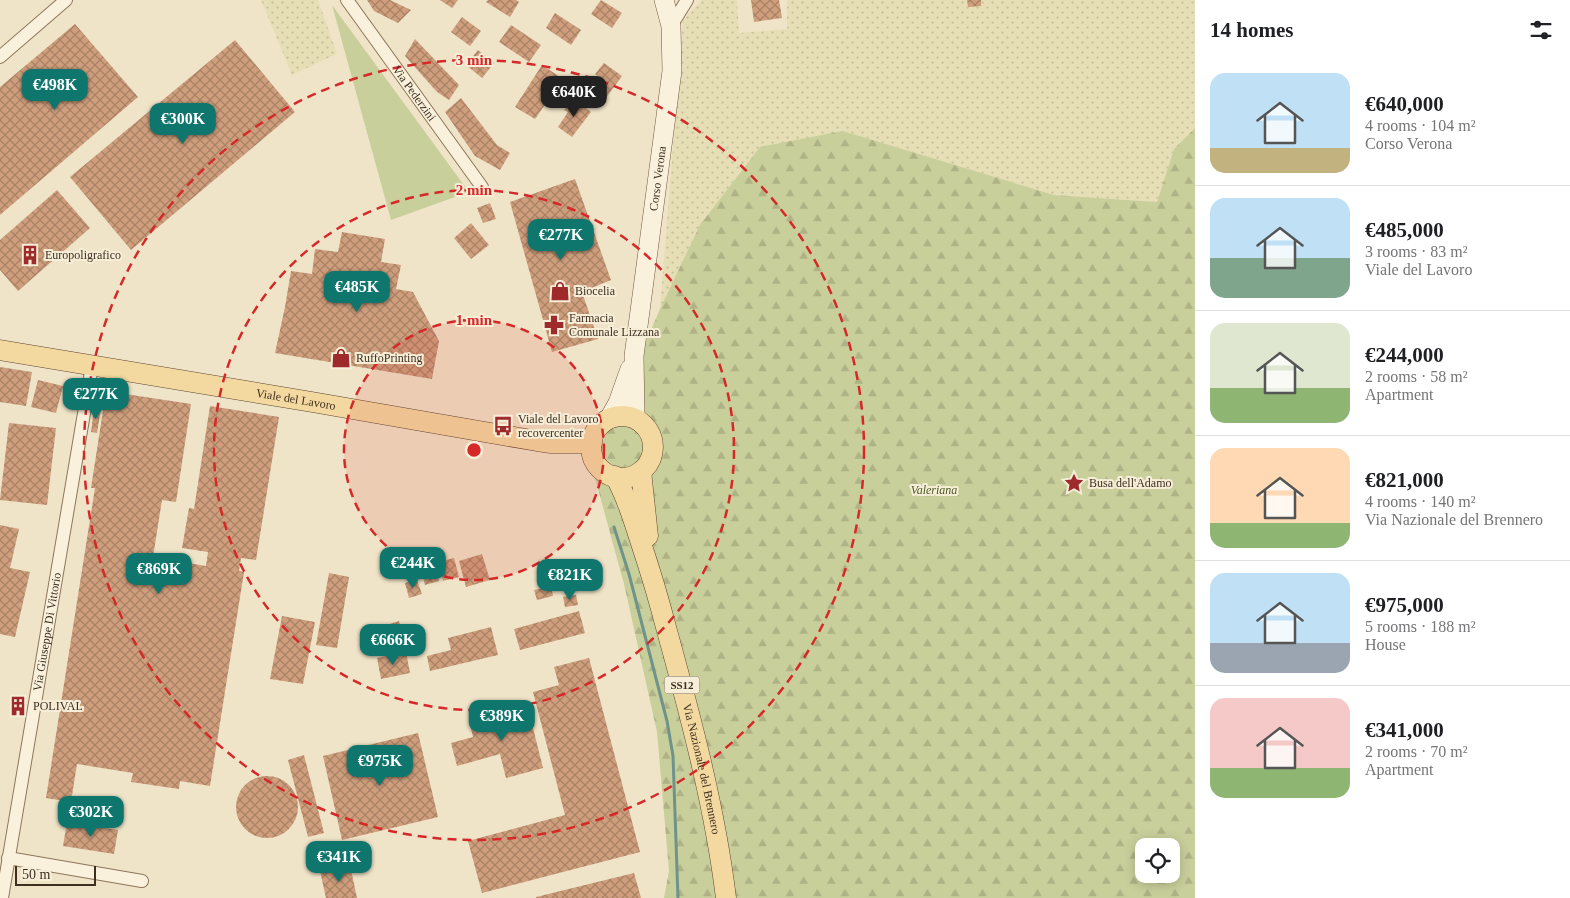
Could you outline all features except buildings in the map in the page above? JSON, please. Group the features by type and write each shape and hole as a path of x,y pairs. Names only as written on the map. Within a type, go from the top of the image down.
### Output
{"main road":[{"name":"Corso Verona","path":"634,356 672,71 671,26 664,0"},
{"name":"Viale del Lavoro","path":"0,350 537,441 550,443 592,443"},
{"path":"634,356 635,418"},
{"path":"609,419 618,403 634,356"},
{"path":"592,443 594,433 600,425 609,419 622,416 635,418 644,424 650,433 653,443 648,463 641,471 633,475 615,476"},
{"name":"SS12","path":"592,443 592,454 597,464 605,472 615,476"},
{"name":"Via Nazionale del Brennero","path":"641,471 643,500 655,585"},
{"name":"Via Nazionale del Brennero","path":"615,476 624,493 655,585 684,690 704,774 723,871 726,898"}],"street":[{"path":"0,57 66,0"},
{"name":"Via Pederzini","path":"347,0 482,187"},
{"path":"669,0 676,3 686,0"},
{"path":"671,26 686,0"},
{"name":"Via Giuseppe Di Vittorio","path":"2,898 92,366"},
{"path":"8,858 142,881"}],"shaded area":[{"path":"261,0 318,0 337,54 292,75"},
{"path":"702,0 737,0 739,33 787,29 787,0 1195,0 1195,128 1174,149 1157,202 1054,195 843,131 660,309 683,20"}],"green space":[{"path":"332,5 469,192 391,220"},
{"name":"Valeriana","path":"1195,128 1195,898 664,898 669,871 657,732 624,584 592,467 660,309 700,225 760,147 843,131 1054,195 1157,202 1174,149"}],"waterway":[{"path":"614,527 629,574 667,721 673,756 678,898"}],"place":[{"name":"Europoligrafico","path":"30,255"},
{"name":"Biocelia","path":"560,291"},
{"name":"Farmacia Comunale Lizzana","path":"554,325"},
{"name":"RuffoPrinting","path":"341,358"},
{"name":"Viale del Lavoro recovercenter","path":"503,426"},
{"name":"Busa dell'Adamo","path":"1074,483"},
{"name":"POLIVAL","path":"18,706"}]}
